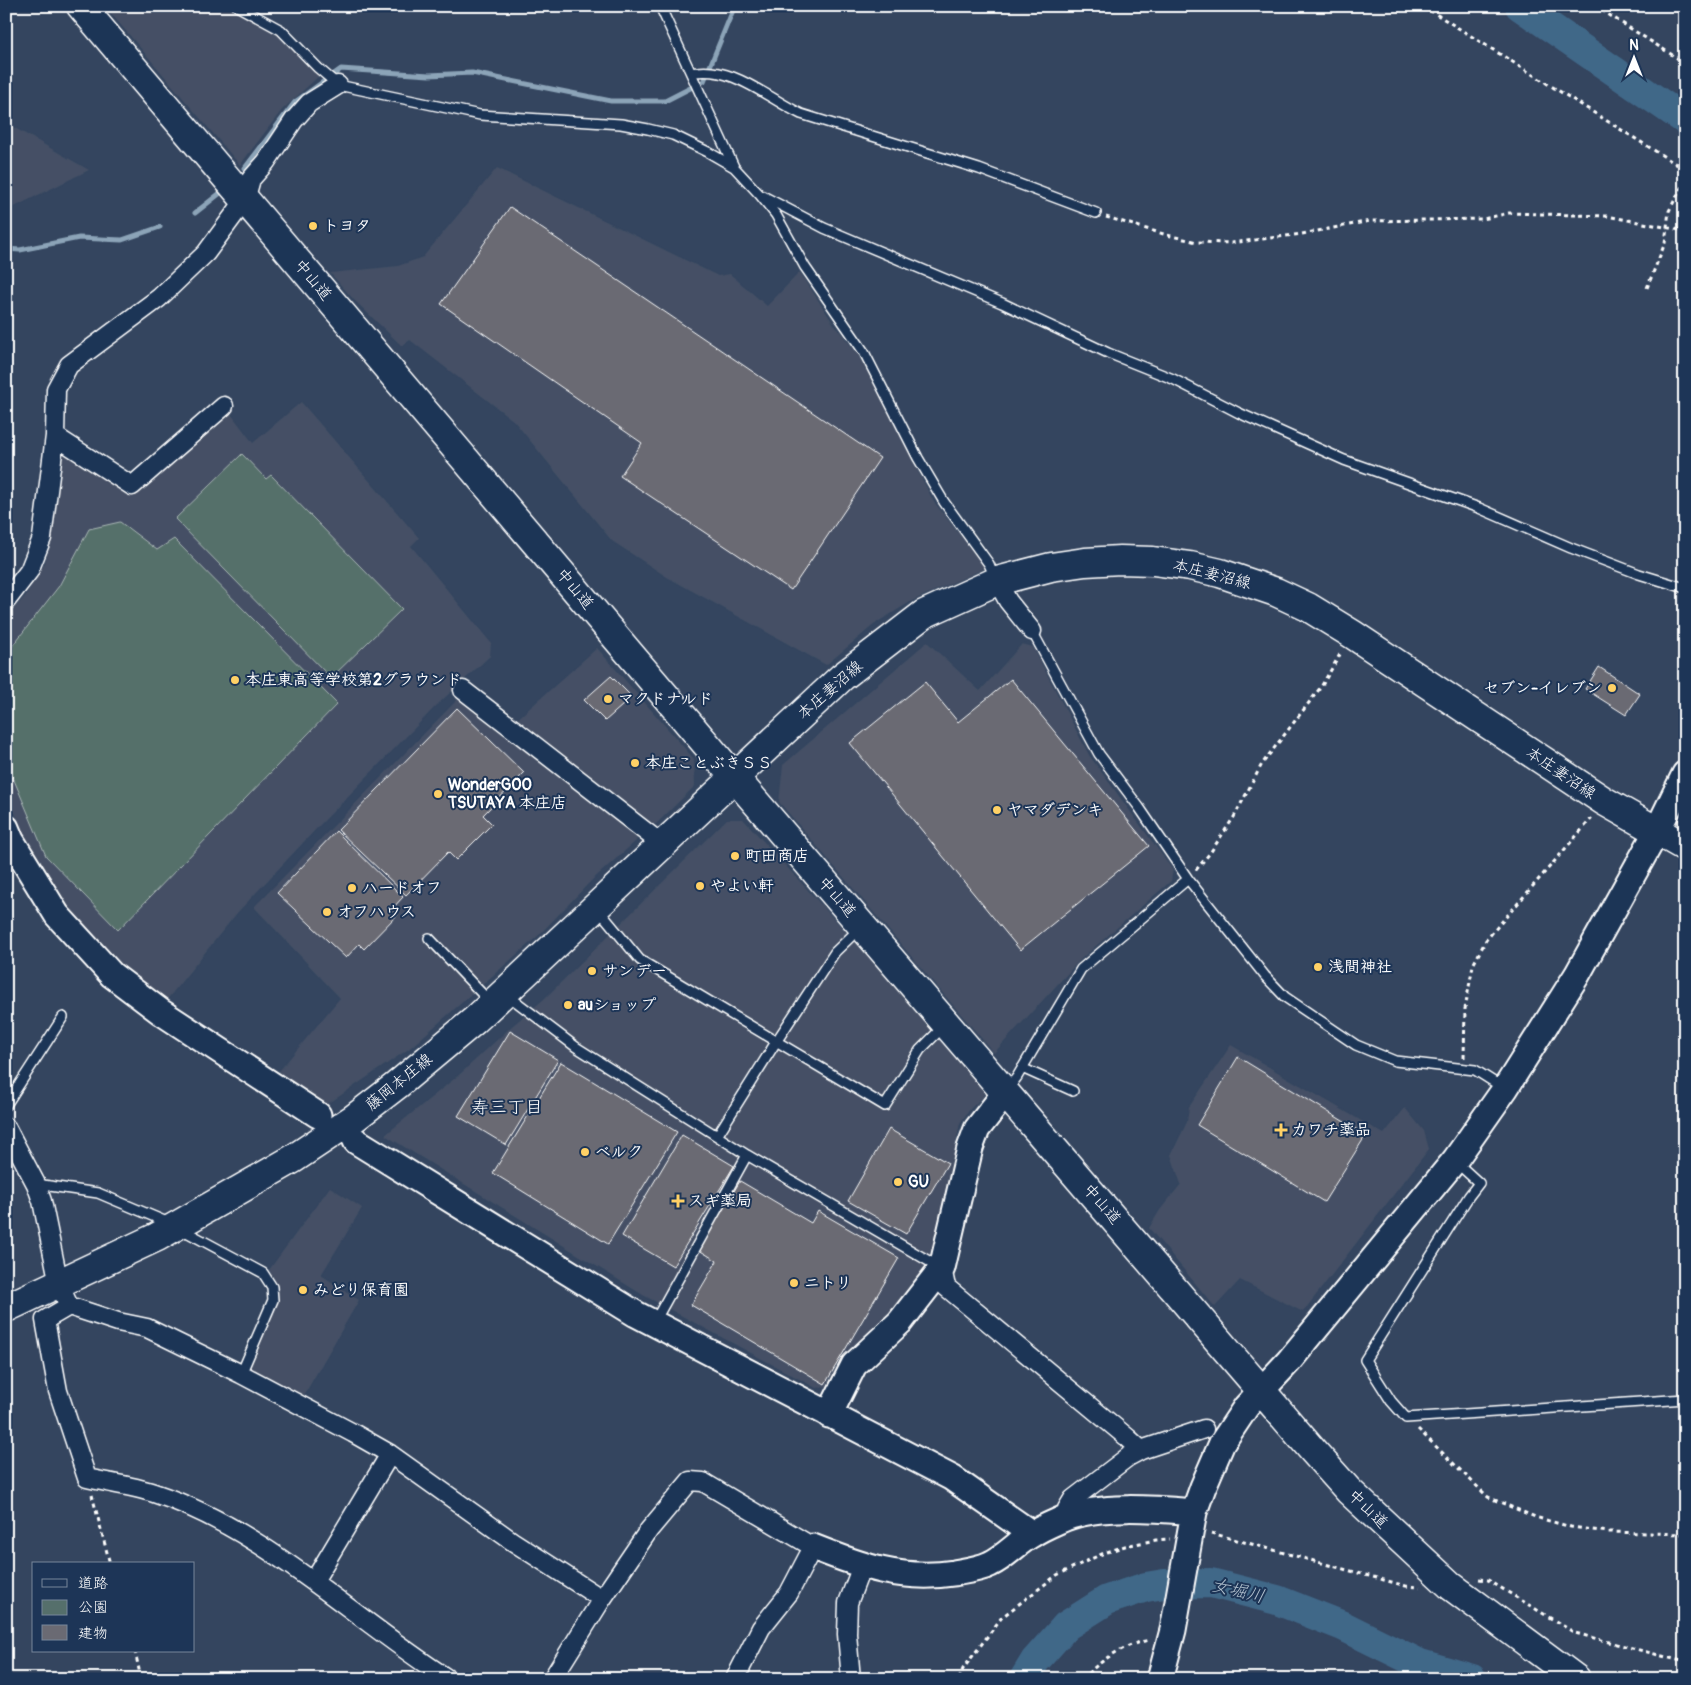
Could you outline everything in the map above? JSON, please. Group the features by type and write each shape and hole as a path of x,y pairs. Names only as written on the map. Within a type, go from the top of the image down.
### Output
{"main road":[{"name":"中山道","path":"81,6 734,778 1349,1491 1457,1591 1576,1679"},
{"name":"本庄妻沼線","path":"734,778 842,678 924,614 997,581 1051,567 1086,562 1153,561 1190,566 1220,573 1276,592 1308,607 1352,634 1604,801 1685,847"},
{"name":"藤岡本庄線","path":"6,1308 64,1295 157,1237 293,1158 352,1119 397,1085 498,999 734,778"}],"street":[{"path":"6,601 28,571 42,538 55,436 56,389 69,366 159,298 206,253 245,200 251,179 266,162 294,120 309,103 336,83"},
{"path":"55,436 132,486 224,406"},
{"path":"997,581 1008,601 1032,631"},
{"path":"463,690 663,845"},
{"path":"1160,1679 1172,1634 1191,1526 1202,1487 1222,1443 1246,1407 1289,1361 1455,1160 1505,1089 1577,975 1657,831 1685,774"},
{"path":"6,828 10,840 56,915 112,975 161,1012 318,1115"},
{"path":"829,1415 854,1365 900,1322 942,1268 970,1148 977,1129 1006,1092"},
{"path":"6,1127 36,1184 42,1201 64,1295"},
{"path":"356,1141 636,1314 952,1478 1032,1534"},
{"path":"942,1268 946,1287 1140,1450"},
{"path":"64,1295 118,1322 147,1328 241,1374 390,1454 512,1541 602,1599"},
{"path":"64,1295 45,1320 58,1391 87,1478 154,1493 236,1530 314,1581 448,1679"},
{"path":"1066,1518 1067,1509 1074,1499 1140,1450 1204,1429"},
{"path":"314,1581 390,1454"},
{"path":"552,1679 602,1599 650,1530 690,1482 704,1482 813,1547 862,1566 907,1575 937,1576 990,1564 1032,1534 1066,1518 1107,1510 1170,1510 1191,1526"},
{"path":"735,1679 761,1628 788,1593 813,1547"},
{"path":"851,1679 847,1634 848,1603 862,1566"}],"lane":[{"path":"237,6 281,30 318,68 336,83 480,115 621,124 648,129 673,135 734,167 776,215 805,266 864,352 918,458 944,502 989,564 997,581"},
{"path":"660,6 734,167"},
{"path":"693,77 704,70 720,73 748,83 782,105 801,114 979,169 1096,213"},
{"path":"760,195 824,228 1002,303 1108,353 1173,379 1239,414 1344,460 1480,508 1639,574 1685,588"},
{"path":"1032,631 1099,754 1139,807 1188,879 1265,976 1285,996 1356,1045 1395,1061 1475,1070 1505,1089"},
{"path":"1006,1092 1081,969 1188,879"},
{"path":"597,907 640,960 885,1106 920,1050 947,1024"},
{"path":"717,1136 835,952 862,926"},
{"path":"429,938 498,999 747,1155 942,1268"},
{"path":"6,1105 62,1017"},
{"path":"1022,1068 1073,1091"},
{"path":"654,1323 747,1155"},
{"path":"1455,1160 1479,1183 1365,1360 1391,1401 1406,1418 1685,1399"},
{"path":"36,1184 98,1193 176,1226 263,1273 272,1287 274,1300 241,1374"}],"path":[{"path":"1423,6 1684,169 1685,172"},
{"path":"1595,6 1685,63"},
{"path":"1647,288 1665,243 1669,211 1683,184 1685,184"},
{"path":"1096,213 1167,235 1197,242 1231,243 1302,234 1370,221 1483,219 1509,213 1607,216 1685,231"},
{"path":"1188,879 1210,854 1234,817 1262,764 1321,687 1352,634"},
{"path":"1464,1070 1466,1009 1473,965 1486,940 1604,801"},
{"path":"1406,1418 1488,1497 1510,1507 1535,1517 1571,1527 1608,1532 1685,1534"},
{"path":"87,1478 109,1562"},
{"path":"960,1679 963,1669 1002,1617 1058,1575 1104,1553 1125,1546 1156,1540 1191,1526 1406,1586 1443,1588 1457,1591 1467,1579 1488,1580 1575,1633 1685,1662"},
{"path":"1082,1679 1102,1660 1124,1648 1142,1641 1172,1634"},
{"path":"135,1652 141,1679"}],"shaded area":[{"path":"110,6 231,6 278,33 320,75 282,110 240,165 108,10"},
{"path":"6,123 89,170 6,211"},
{"path":"497,168 718,276 730,274 767,306 800,272 833,323 858,354 934,502 986,568 912,601 876,623 826,665 667,577 612,541 514,421 410,340 402,346 354,300 330,273 398,266 423,257"},
{"name":"本庄東高等学校第2グラウンド","path":"301,402 419,538 411,546 491,643 490,656 438,704 237,913 165,1002 107,954 62,902 21,829 6,789 6,618 26,595 45,563 53,523 59,457 65,452 131,492 228,410 253,443"},
{"path":"927,642 980,691 1022,644 1033,647 1089,755 1173,870 1171,881 1081,959 994,1053 779,802 783,765"},
{"path":"597,648 694,759 695,786 656,824 645,824 513,723"},
{"path":"458,699 638,833 636,841 591,881 539,935 410,1048 325,1106 275,1076 340,998 254,907"},
{"path":"727,819 743,819 986,1085 983,1097 971,1108 960,1123 933,1249 921,1274 892,1312 848,1350 830,1386 816,1388 643,1295 385,1135 459,1075 543,1000"},
{"path":"1231,1045 1384,1134 1405,1108 1424,1131 1429,1149 1303,1312 1240,1280 1215,1307 1149,1228 1160,1210 1181,1184 1171,1155 1187,1122 1189,1107"},
{"path":"330,1187 362,1208 321,1275 359,1300 303,1397 252,1372 251,1364 278,1301 277,1284 269,1270"}],"green space":[{"path":"242,454 266,479 271,475 402,609 331,678 175,519"},
{"path":"120,522 157,550 174,539 337,704 118,930 46,856 6,761 6,654 59,586 89,529"}],"building":[{"path":"510,207 880,458 791,590 620,476 642,443 441,304"},
{"path":"1599,667 1640,694 1626,715 1585,689"},
{"name":"マクドナルド","path":"611,676 632,697 605,721 584,700"},
{"path":"1011,679 1149,846 1020,950 850,743 925,682 958,722"},
{"name":"WonderGOO TSUTAYA 本庄店","path":"457,708 524,773 483,815 492,824 456,860 448,852 406,895 338,830"},
{"path":"336,831 403,897 392,909 398,914 364,949 359,944 346,958 277,893"},
{"path":"510,1031 558,1060 506,1145 458,1116"},
{"name":"カワチ薬品","path":"1238,1057 1366,1135 1324,1202 1197,1125"},
{"name":"ベルク","path":"561,1062 677,1132 608,1244 493,1173"},
{"name":"GU","path":"889,1129 948,1163 906,1234 848,1201"},
{"name":"スギ薬局","path":"682,1135 734,1166 673,1266 622,1236"},
{"name":"ニトリ","path":"740,1181 811,1223 818,1211 899,1258 825,1384 691,1305 717,1261 699,1250"}],"waterway":[{"path":"245,168 295,102 341,69 429,75 472,73 611,101 665,101 704,81 733,6"},
{"path":"1520,6 1685,120"},
{"path":"195,213 219,194"},
{"path":"6,249 20,250 79,238 122,240 160,227"},
{"name":"女堀川","path":"1024,1679 1035,1661 1066,1626 1107,1600 1146,1587 1164,1584 1211,1583 1277,1600 1343,1626 1420,1664 1472,1679"}],"place":[{"name":"トヨタ","path":"313,226"},
{"name":"本庄東高等学校第2グラウンド","path":"235,680"},
{"name":"セブン-イレブン","path":"1612,688"},
{"name":"マクドナルド","path":"608,699"},
{"name":"本庄ことぶきＳＳ","path":"635,763"},
{"name":"WonderGOO TSUTAYA 本庄店","path":"438,794"},
{"name":"ヤマダデンキ","path":"997,810"},
{"name":"町田商店","path":"735,856"},
{"name":"やよい軒","path":"700,886"},
{"name":"ハードオフ","path":"352,888"},
{"name":"オフハウス","path":"327,912"},
{"name":"浅間神社","path":"1318,967"},
{"name":"サンデー","path":"592,971"},
{"name":"auショップ","path":"568,1005"},
{"name":"カワチ薬品","path":"1281,1130"},
{"name":"ベルク","path":"585,1152"},
{"name":"GU","path":"898,1182"},
{"name":"スギ薬局","path":"678,1201"},
{"name":"ニトリ","path":"794,1283"},
{"name":"みどり保育園","path":"303,1290"}],"district":[{"name":"寿三丁目","path":"507,1107"}]}
